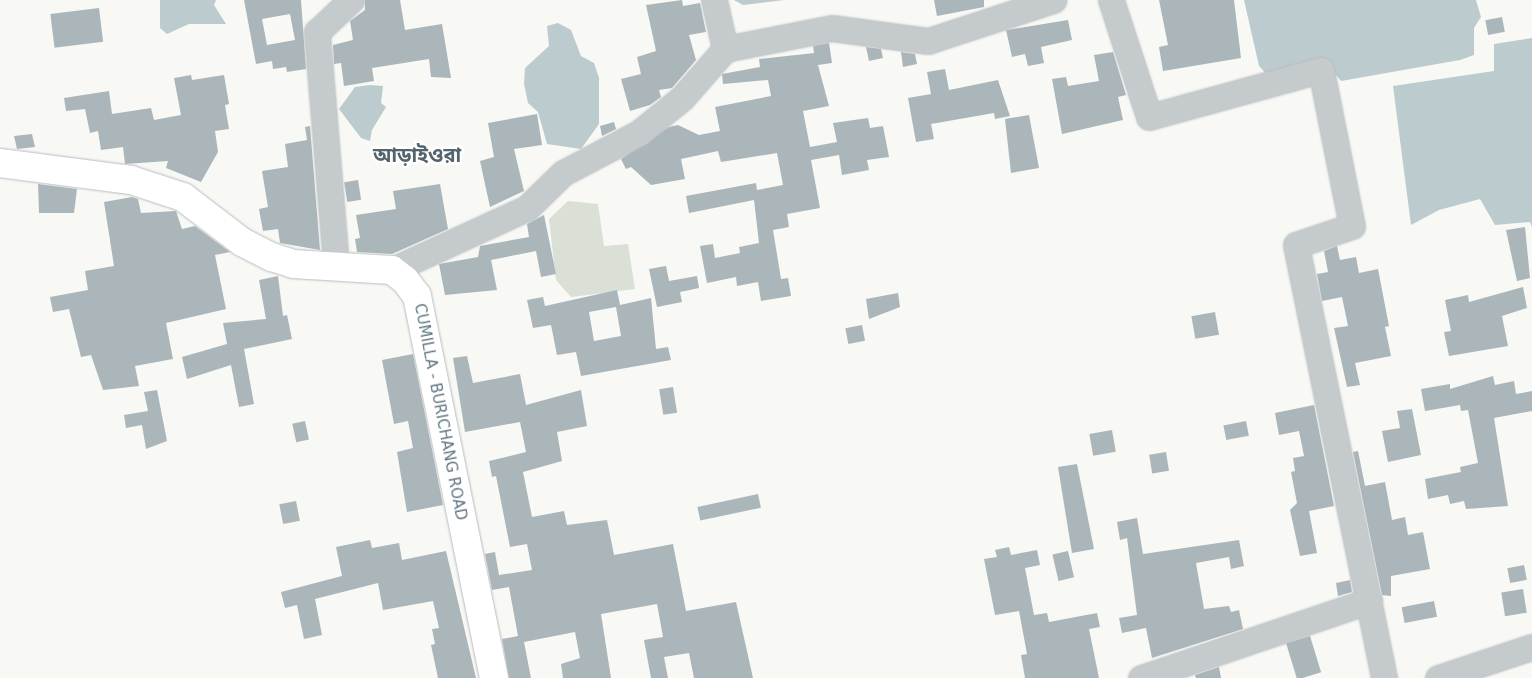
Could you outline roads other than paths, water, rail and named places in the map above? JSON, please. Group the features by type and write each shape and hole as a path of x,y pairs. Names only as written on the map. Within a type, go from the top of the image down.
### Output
{"main road":[{"path":"0,163 132,180 182,197 242,242 272,257 293,264 336,265 392,270"},
{"name":"CUMILLA - BURICHANG ROAD","path":"392,270 417,296 494,678"}],"street":[{"path":"336,265 317,32 351,0"},
{"path":"714,0 725,49"},
{"path":"392,270 527,208 563,174 639,133 682,98 725,49 832,28 928,41 1053,0"},
{"path":"1111,0 1149,116 1321,70 1352,226 1296,245 1384,678"},
{"path":"1141,678 1176,671 1369,601"},
{"path":"1438,678 1532,647"}],"district":[{"name":"আড়াইওরা","path":"417,155"}]}
